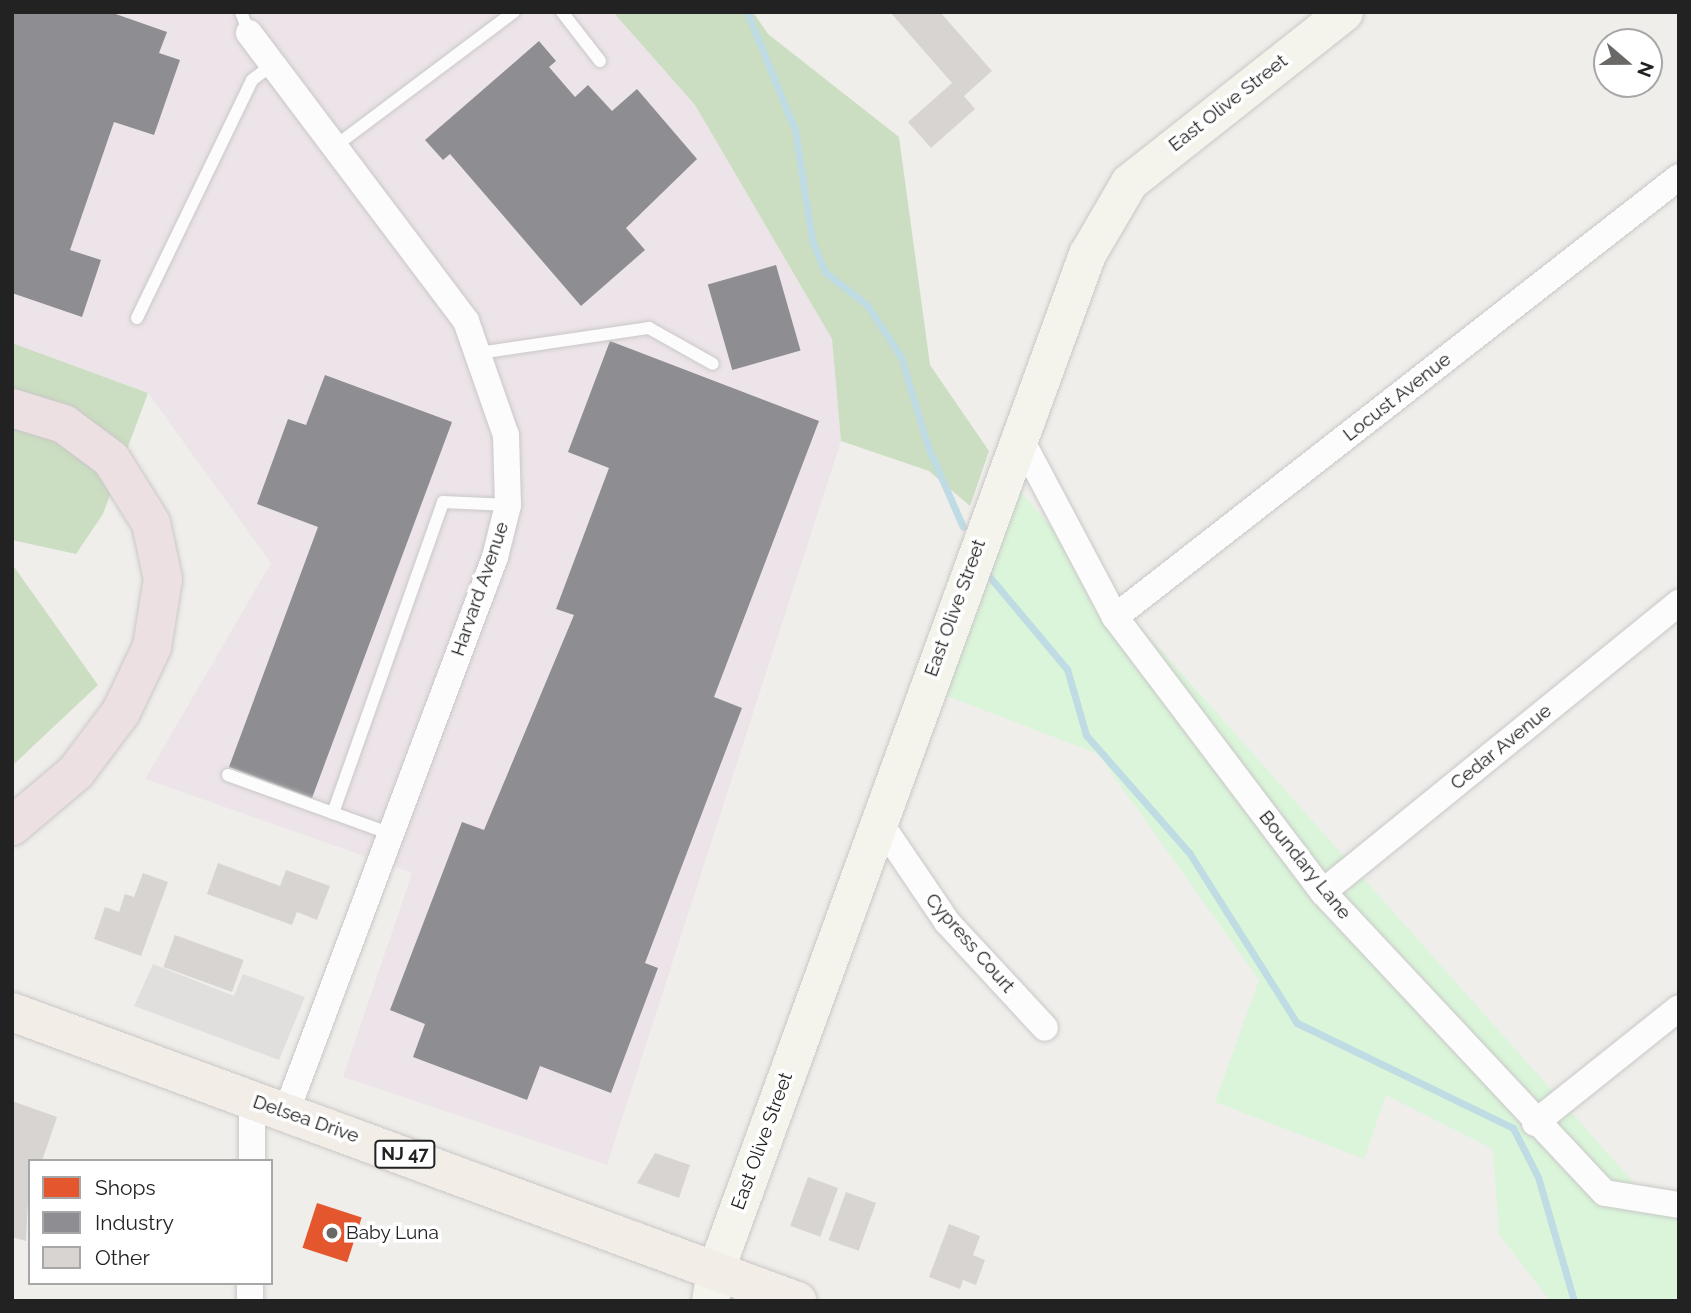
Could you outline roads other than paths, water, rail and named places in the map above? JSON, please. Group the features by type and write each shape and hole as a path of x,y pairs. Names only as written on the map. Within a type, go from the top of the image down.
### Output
{"highway":[{"path":"12,408 64,424 111,459 151,523 163,579 152,647 121,712 76,772 12,825"}],"main road":[{"name":"Delsea Drive","path":"12,1012 269,1105 712,1286 797,1301"}],"street":[{"name":"East Olive Street","path":"712,1286 1018,434 1087,254 1129,183 1344,12"},
{"name":"Harvard Avenue","path":"241,18 338,144 466,321 506,435 508,505 495,558 391,834 269,1105"},
{"name":"Locust Avenue","path":"1115,617 1679,177"},
{"name":"Boundary Lane","path":"1018,434 1115,617 1323,892 1535,1124 1605,1193 1679,1205"},
{"name":"Cedar Avenue","path":"1323,892 1679,603"},
{"name":"Cypress Court","path":"878,820 947,922 1045,1028"},
{"path":"1535,1124 1679,1008"},
{"path":"253,1159 269,1105"}],"lane":[{"path":"338,144 514,12"},
{"path":"562,12 600,61"},
{"path":"138,318 252,80 274,64"},
{"path":"479,353 649,328 713,364"},
{"path":"333,813 443,502 508,505"},
{"path":"228,775 391,834"}],"waterway":[{"path":"747,12 795,130 812,240 825,272 867,305 901,357 928,447 963,527"},
{"path":"988,575 1067,669 1086,735 1190,854 1297,1023 1513,1128 1538,1177 1574,1301"}],"place":[{"name":"Baby Luna","path":"332,1233"}]}
